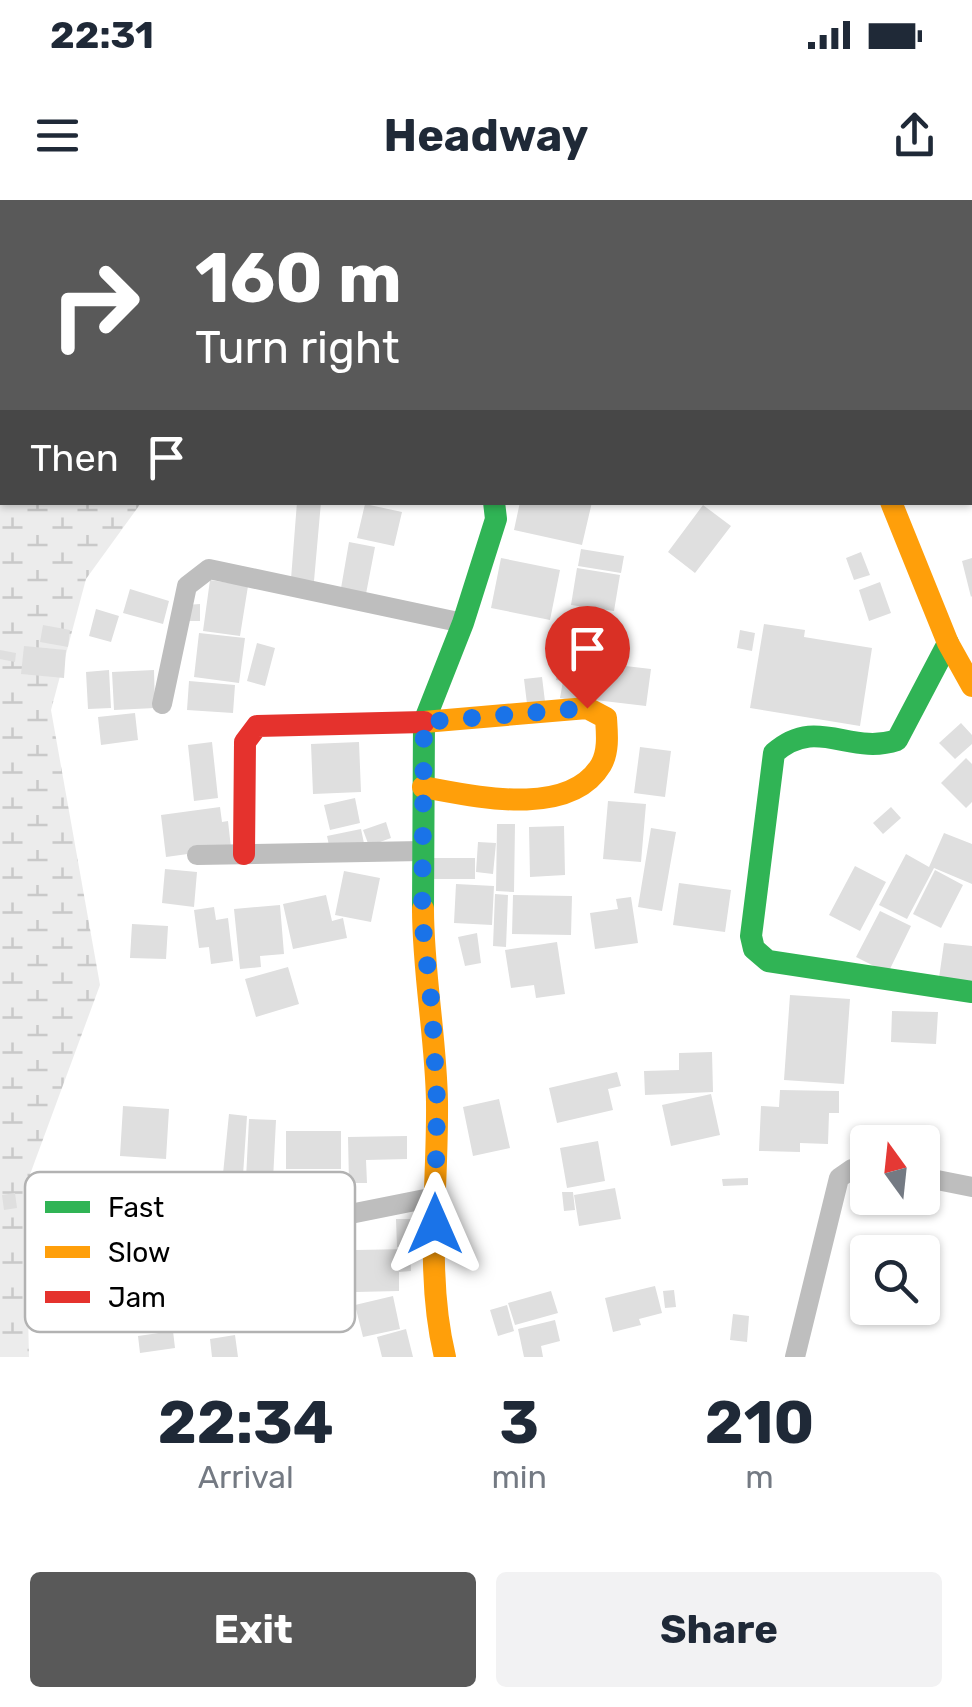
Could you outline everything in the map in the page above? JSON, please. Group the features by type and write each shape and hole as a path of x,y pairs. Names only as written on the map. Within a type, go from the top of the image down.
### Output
{"street":[{"path":"445,1357 438,1314 437,1101 422,918 424,722 464,624 496,519 494,505"},
{"path":"892,505 948,643 972,686"},
{"path":"162,704 187,586 209,570 464,624"},
{"path":"948,643 897,740 876,746 810,733 789,737 774,754 752,936 754,949 768,961 972,992"},
{"path":"244,854 245,742 257,726 424,722 587,708 606,718 607,743 602,764 573,792 493,800 424,787"},
{"path":"198,855 422,851"},
{"path":"796,1357 839,1178 850,1170"},
{"path":"940,1181 972,1187"},
{"path":"355,1214 435,1198"}],"green space":[{"path":"0,505 140,505 86,579 51,710 100,985 31,1172 25,1172 25,1332 28,1332 29,1357 0,1357"}],"building":[{"path":"297,505 321,505 314,581 291,579"},
{"path":"365,505 402,512 394,546 357,538"},
{"path":"519,505 591,505 582,545 514,530"},
{"path":"703,505 731,526 695,573 668,552"},
{"path":"349,542 375,547 365,599 340,594"},
{"path":"581,549 624,556 621,573 578,566"},
{"path":"861,552 870,575 854,580 846,558"},
{"path":"501,558 560,570 550,620 491,608"},
{"path":"972,558 972,596 971,597 962,561"},
{"path":"577,568 620,575 614,611 571,605"},
{"path":"210,580 248,586 240,636 203,631"},
{"path":"880,582 891,613 869,621 859,590"},
{"path":"130,589 169,601 163,624 123,613"},
{"path":"200,604 200,621 186,621 186,605"},
{"path":"96,609 119,616 111,642 89,636"},
{"path":"764,624 805,630 804,637 872,648 860,726 750,708"},
{"path":"43,625 70,630 68,647 40,642"},
{"path":"740,630 755,633 752,651 737,648"},
{"path":"199,633 245,638 239,683 194,677"},
{"path":"563,638 601,644 591,704 560,698 563,681 556,680"},
{"path":"257,643 275,648 265,686 247,681"},
{"path":"24,646 66,650 64,678 21,674"},
{"path":"0,650 16,653 15,662 0,659"},
{"path":"600,663 651,669 646,706 595,700"},
{"path":"109,670 111,708 88,709 86,672"},
{"path":"154,670 155,708 114,710 112,672"},
{"path":"542,677 546,710 528,712 524,679"},
{"path":"189,681 235,685 233,713 187,710"},
{"path":"135,713 138,740 101,745 98,717"},
{"path":"961,723 972,735 972,744 955,759 939,743"},
{"path":"212,742 218,798 194,801 188,745"},
{"path":"359,742 361,792 313,794 311,744"},
{"path":"640,747 671,751 665,797 634,793"},
{"path":"966,758 972,764 972,802 966,808 941,783"},
{"path":"355,798 360,823 330,830 324,805"},
{"path":"608,801 646,804 641,862 603,859"},
{"path":"220,807 222,822 228,821 231,848 166,857 161,815"},
{"path":"891,807 901,818 883,834 873,823"},
{"path":"386,822 391,838 369,846 363,830"},
{"path":"497,824 515,824 514,892 496,891"},
{"path":"564,826 565,875 530,877 529,827"},
{"path":"651,828 676,832 662,911 638,907"},
{"path":"361,829 365,848 331,855 327,836"},
{"path":"944,833 972,844 972,884 934,868 907,919 879,905 906,854 929,867"},
{"path":"478,842 496,843 493,874 476,872"},
{"path":"431,858 475,858 475,879 432,879"},
{"path":"855,866 886,882 860,931 829,915"},
{"path":"165,869 197,872 194,907 162,903"},
{"path":"935,870 963,885 941,928 913,914"},
{"path":"344,871 380,878 371,922 335,915"},
{"path":"679,883 731,890 725,932 673,925"},
{"path":"456,884 494,886 492,925 454,923"},
{"path":"495,894 508,895 506,947 493,946"},
{"path":"326,895 332,921 343,918 347,938 293,949 283,904"},
{"path":"513,895 572,896 571,935 512,934"},
{"path":"631,897 638,943 595,949 590,913 618,909 616,899"},
{"path":"280,905 284,954 260,956 261,967 240,969 234,909"},
{"path":"214,907 216,920 228,918 233,961 211,964 209,947 199,948 194,910"},
{"path":"880,911 911,926 888,973 856,957"},
{"path":"132,924 168,926 166,959 130,958"},
{"path":"477,933 481,963 465,966 458,937"},
{"path":"557,942 565,994 536,998 534,985 511,988 505,950"},
{"path":"944,943 972,946 972,983 939,978"},
{"path":"288,967 299,1004 256,1017 245,979"},
{"path":"790,995 850,999 844,1084 784,1080"},
{"path":"892,1011 938,1012 936,1044 891,1042"},
{"path":"712,1052 713,1092 645,1095 644,1071 679,1070 679,1053"},
{"path":"617,1072 621,1086 608,1089 613,1110 557,1123 549,1088"},
{"path":"780,1090 839,1091 839,1113 829,1113 828,1144 800,1143 800,1152 759,1151 761,1106 779,1107"},
{"path":"711,1094 720,1135 671,1146 662,1105"},
{"path":"499,1099 510,1148 473,1156 463,1107"},
{"path":"123,1106 169,1109 166,1159 120,1156"},
{"path":"229,1114 247,1116 243,1172 223,1172"},
{"path":"249,1119 276,1120 273,1172 246,1172"},
{"path":"286,1131 341,1131 341,1169 286,1169"},
{"path":"407,1136 407,1159 366,1160 367,1183 355,1183 355,1172 349,1172 348,1137"},
{"path":"598,1141 605,1181 567,1188 560,1148"},
{"path":"748,1178 748,1185 723,1186 722,1179"},
{"path":"615,1188 621,1219 579,1226 574,1195"},
{"path":"562,1192 573,1192 575,1210 564,1211"},
{"path":"15,1193 17,1208 4,1210 2,1195"},
{"path":"396,1219 413,1219 415,1246 397,1247"},
{"path":"410,1249 411,1271 399,1272 399,1291 356,1292 356,1250"},
{"path":"655,1286 662,1313 639,1319 641,1325 613,1332 605,1298"},
{"path":"674,1290 676,1307 665,1308 663,1291"},
{"path":"551,1291 558,1313 515,1325 508,1303"},
{"path":"393,1296 400,1329 363,1337 355,1305"},
{"path":"507,1305 514,1331 498,1336 490,1310"},
{"path":"733,1314 749,1316 747,1342 730,1340"},
{"path":"555,1320 560,1341 541,1346 543,1357 524,1357 518,1329"},
{"path":"406,1329 413,1357 382,1357 377,1337"},
{"path":"173,1332 175,1348 140,1353 138,1336"},
{"path":"235,1335 238,1357 212,1357 210,1339"}],"traffic: fast":[{"path":"423,909 424,722 463,623 496,519 494,505"},
{"path":"948,643 897,740 880,744 805,737 774,753 751,936 754,949 768,961 972,992"}],"traffic: slow":[{"path":"892,505 948,643 972,686"},
{"path":"423,787 493,798 544,798 586,782 601,765 607,742 606,718 587,708 424,722"},
{"path":"423,909 437,1102 435,1294 445,1357"}],"traffic: jam":[{"path":"244,854 245,742 257,726 424,722"}],"route":[{"path":"435,1224 437,1101 422,918 424,722 587,708"}]}
